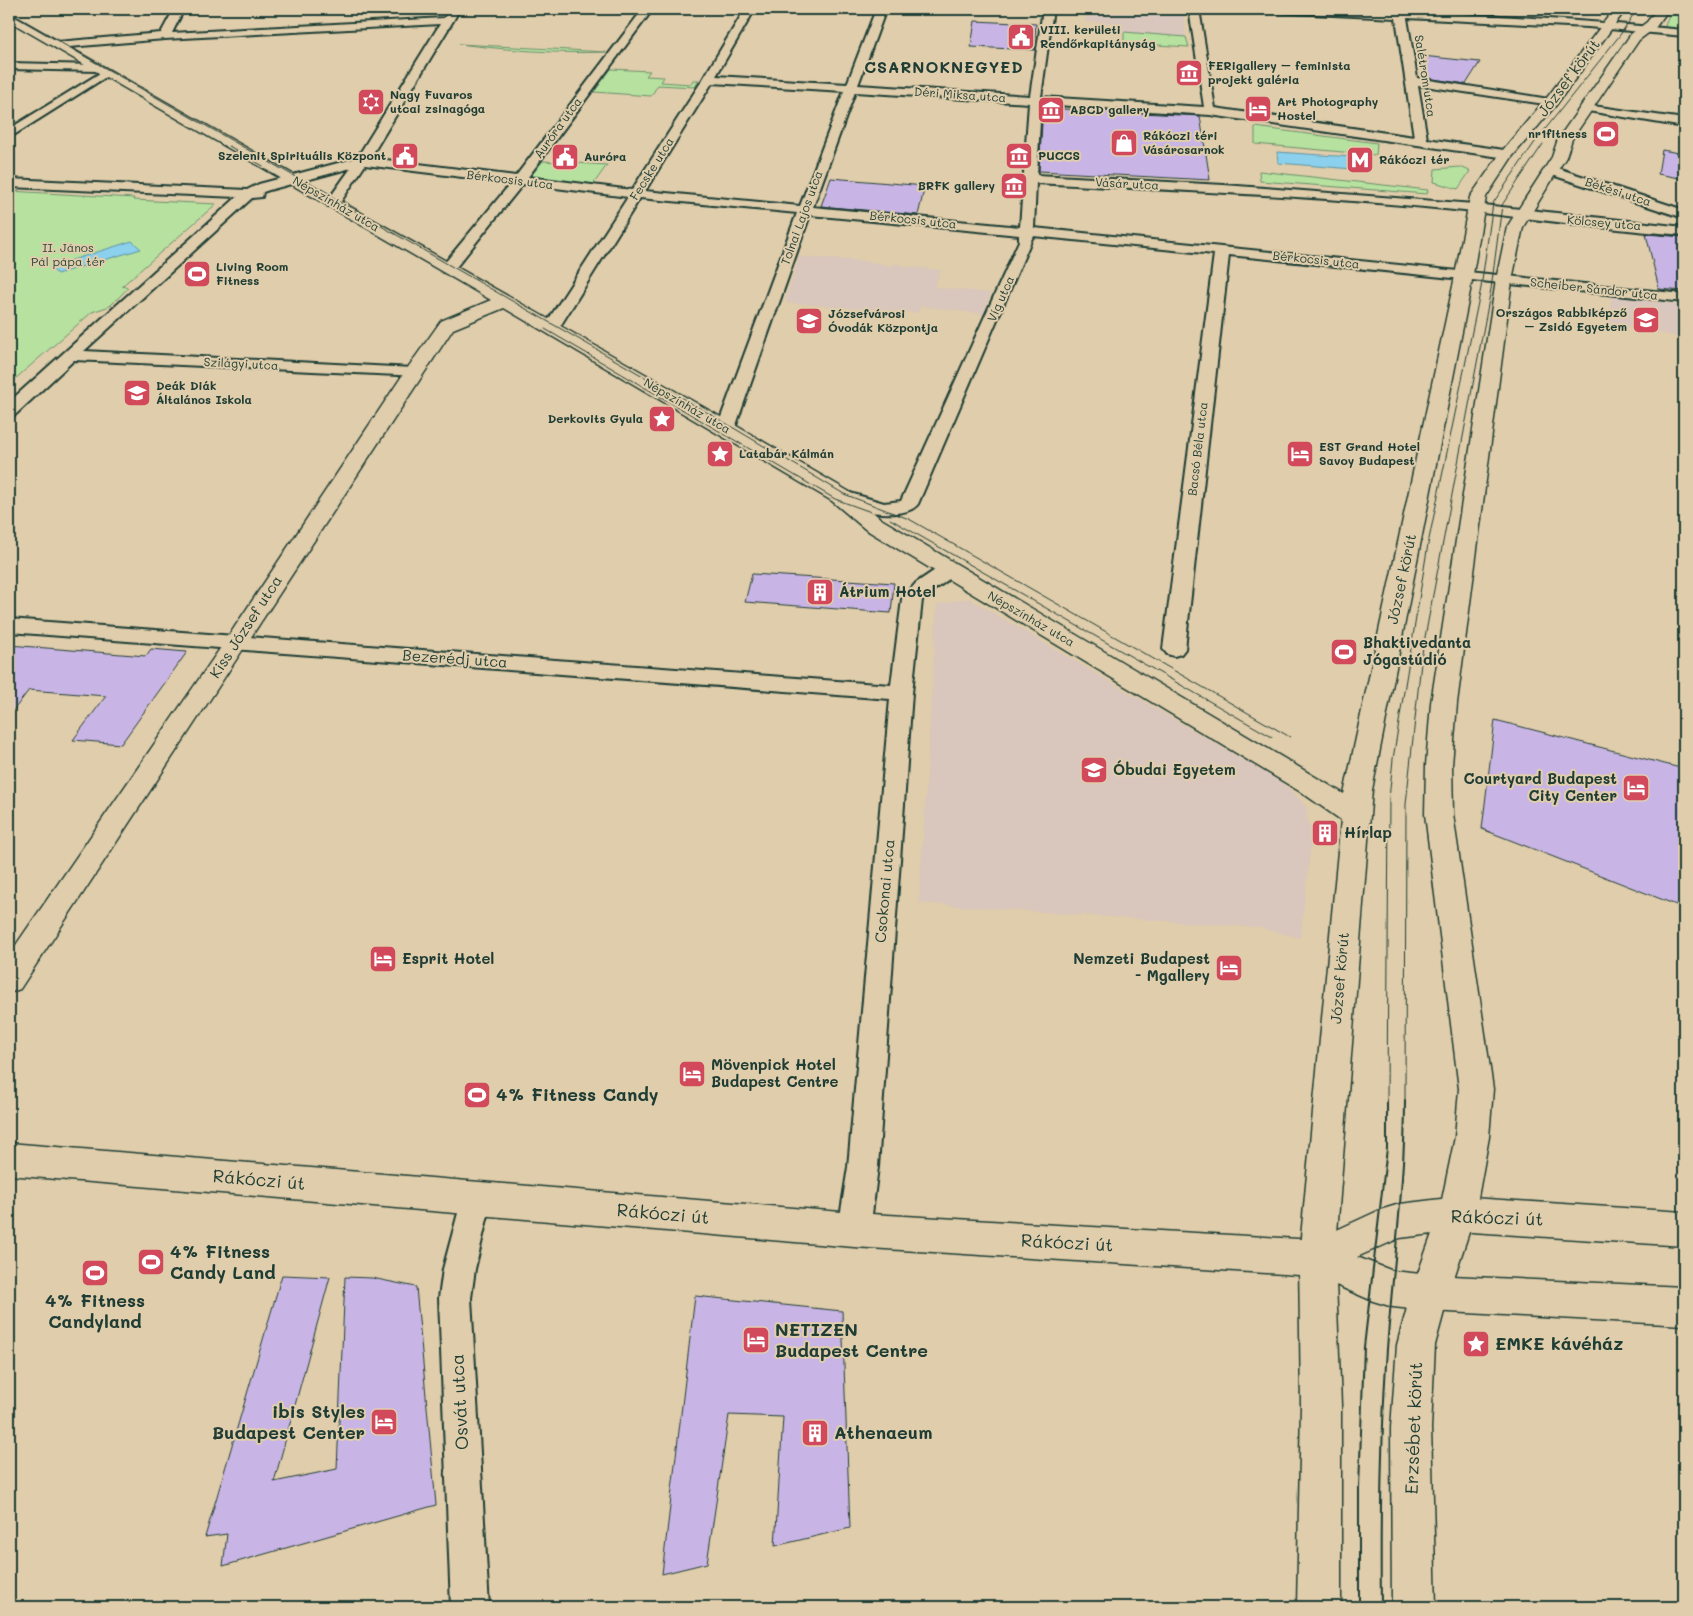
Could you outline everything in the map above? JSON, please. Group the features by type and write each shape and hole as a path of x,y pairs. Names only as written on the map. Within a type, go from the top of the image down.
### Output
{"main road":[{"name":"József körút","path":"1317,1258 1354,815 1464,276 1474,208 1478,197 1507,154 1515,147 1551,102 1620,9"},
{"name":"József körút","path":"1444,1254 1457,1214 1472,1137 1476,1089 1464,987 1439,814 1439,765 1451,648 1504,280 1515,228 1551,170 1566,139 1635,37 1651,25 1663,9"},
{"name":"Népszínház utca","path":"9,16 726,428 840,496 873,524 1314,787 1354,815"},
{"name":"Kiss József utca","path":"9,980 237,642 413,373 447,325 505,301"},
{"name":"Rákóczi út","path":"9,1159 854,1230 1317,1258 1373,1284 1393,1289 1430,1293 1684,1306"},
{"name":"Rákóczi út","path":"1317,1258 1380,1227 1400,1221 1457,1214 1684,1229"},
{"name":"Erzsébet körút","path":"1414,1607 1411,1428 1416,1345 1430,1293 1444,1254"},
{"path":"1317,1258 1320,1405 1319,1607"}],"street":[{"path":"165,36 179,9"},
{"path":"333,203 362,162 455,9"},
{"name":"Auróra utca","path":"448,268 519,181 648,9"},
{"name":"Fecske utca","path":"551,328 709,79 750,9"},
{"name":"Tolnai Lajos utca","path":"726,428 804,209 881,9"},
{"name":"Víg utca","path":"840,496 886,510 902,508 910,504 1012,276 1028,232 1035,100 1048,9"},
{"path":"1194,9 1210,111 1507,154"},
{"path":"1271,9 1344,10 1401,15 1609,26 1684,33"},
{"name":"Salétrom utca","path":"1401,15 1421,142"},
{"path":"57,45 165,36 448,21"},
{"path":"9,66 101,70"},
{"path":"9,134 101,70"},
{"name":"Déri Miksa utca","path":"709,79 1210,111"},
{"path":"1412,81 1551,102"},
{"path":"1586,108 1684,123"},
{"path":"9,411 248,194 264,187 362,162"},
{"path":"9,184 248,194 309,188 347,173 362,162"},
{"name":"Bérkocsis utca","path":"362,162 636,194 1222,250 1504,280"},
{"name":"Békési utca","path":"1551,170 1684,214"},
{"name":"Vásár utca","path":"1031,179 1224,189 1474,208"},
{"path":"204,192 223,202 228,212"},
{"name":"Kölcsey utca","path":"1474,208 1523,215 1684,231"},
{"name":"Bacsó Béla utca","path":"1174,649 1222,250"},
{"name":"Scheiber Sándor utca","path":"1504,280 1684,298"},
{"name":"Szilágyi utca","path":"69,355 413,373"},
{"name":"Csokonai utca","path":"854,1230 863,1167 901,693 912,599 923,587 948,570"},
{"name":"Bezerédj utca","path":"9,626 901,693"},
{"name":"Osvát utca","path":"470,1607 456,1298 459,1269 477,1198"}],"shaded area":[{"path":"1086,9 1183,9 1186,37 1118,32 1118,23 1085,22"},
{"path":"799,257 865,261 893,266 894,264 901,264 901,266 941,270 934,287 991,293 983,314 921,306 918,313 787,303 786,298"},
{"name":"Országos Rabbiképző – Zsidó Egyetem","path":"1612,296 1684,305 1684,338 1610,323 1606,316 1613,316 1610,310"},
{"name":"Óbudai Egyetem","path":"968,598 1279,781 1295,794 1307,808 1308,826 1313,827 1300,938 1261,928 919,903 937,605"}],"green space":[{"path":"1671,9 1684,9 1684,31 1664,29"},
{"path":"1124,32 1186,37 1189,47 1124,43"},
{"path":"459,44 606,52 532,51"},
{"path":"611,69 650,71 646,76 664,77 661,82 691,84 693,80 699,80 695,87 658,85 651,96 594,92"},
{"path":"1255,127 1377,143 1376,155 1255,144"},
{"path":"543,161 607,165 592,186 527,180"},
{"path":"1460,167 1470,171 1458,189 1434,182 1435,169"},
{"path":"1259,171 1428,190 1427,194 1260,181"},
{"name":"II. János Pál pápa tér","path":"9,191 216,204 122,286 128,288 110,306 92,312 15,379 9,379"}],"water":[{"path":"1277,152 1351,157 1353,169 1278,163"},
{"path":"132,241 141,249 57,274 50,267"}],"building":[{"name":"VIII. kerületi Rendőrkapitányság","path":"975,21 1036,24 1034,50 971,47"},
{"path":"1422,56 1480,62 1466,84 1427,78"},
{"name":"Rákóczi téri Vásárcsarnok","path":"1043,108 1200,116 1210,180 1039,171"},
{"path":"1662,150 1684,154 1684,179 1658,174"},
{"path":"831,178 925,186 918,215 821,206"},
{"path":"1646,234 1684,237 1684,291 1659,289"},
{"name":"Átrium Hotel","path":"752,574 894,583 891,613 745,602"},
{"path":"9,645 146,656 151,649 187,652 121,744 73,740 106,696 29,690 9,716"},
{"path":"1495,720 1684,769 1684,908 1482,829"},
{"name":"ibis Styles Budapest Center","path":"282,1275 330,1277 274,1482 337,1469 345,1277 372,1278 416,1287 436,1505 223,1566 227,1534 205,1537"},
{"name":"Athenaeum","path":"695,1296 842,1311 850,1528 775,1546 783,1417 729,1415 707,1563 662,1574"}],"tram line":[{"path":"1387,1101 1389,799 1393,759 1428,544 1481,288 1493,203 1535,142 1620,35 1637,9"},
{"path":"9,13 727,424 844,494 909,519 1290,737"},
{"path":"1405,1101 1406,804 1422,653 1491,289 1502,205 1543,144"},
{"path":"229,146 263,166"},
{"path":"545,329 835,499 871,512"},
{"path":"890,519 1272,737"},
{"path":"1381,1607 1383,1414 1401,1193 1405,1100"},
{"path":"1359,1607 1359,1488 1364,1347 1387,1148 1387,1101"}],"place":[{"name":"VIII. kerületi Rendőrkapitányság","path":"1021,37"},
{"name":"FERigallery – feminista projekt galéria","path":"1189,73"},
{"name":"Nagy Fuvaros utcai zsinagóga","path":"371,102"},
{"name":"Art Photography Hostel","path":"1258,109"},
{"name":"ABCD gallery","path":"1051,110"},
{"name":"nr1fitness","path":"1606,134"},
{"name":"Rákóczi téri Vásárcsarnok","path":"1124,143"},
{"name":"Szelenit Spirituális Központ","path":"405,156"},
{"name":"PUCCS","path":"1019,156"},
{"name":"Auróra","path":"565,157"},
{"name":"Rákóczi tér","path":"1360,160"},
{"name":"BRFK gallery","path":"1014,186"},
{"name":"Living Room Fitness","path":"197,274"},
{"name":"Országos Rabbiképző – Zsidó Egyetem","path":"1646,320"},
{"name":"Józsefvárosi Óvodák Központja","path":"809,321"},
{"name":"Deák Diák Általános Iskola","path":"137,393"},
{"name":"Derkovits Gyula","path":"662,419"},
{"name":"Latabár Kálmán","path":"720,454"},
{"name":"EST Grand Hotel Savoy Budapest","path":"1300,454"},
{"name":"Átrium Hotel","path":"820,592"},
{"name":"Bhaktivedanta Jógastúdió","path":"1344,652"},
{"name":"Óbudai Egyetem","path":"1094,770"},
{"name":"Courtyard Budapest City Center","path":"1636,788"},
{"name":"Hírlap","path":"1325,833"},
{"name":"Esprit Hotel","path":"383,959"},
{"name":"Nemzeti Budapest - Mgallery","path":"1229,968"},
{"name":"Mövenpick Hotel Budapest Centre","path":"692,1074"},
{"name":"4% Fitness Candy","path":"477,1095"},
{"name":"4% Fitness Candy Land","path":"151,1262"},
{"name":"4% Fitness Candyland","path":"95,1273"},
{"name":"NETIZEN Budapest Centre","path":"756,1340"},
{"name":"EMKE kávéház","path":"1476,1344"},
{"name":"ibis Styles Budapest Center","path":"384,1422"},
{"name":"Athenaeum","path":"815,1433"}],"district":[{"name":"CSARNOKNEGYED","path":"944,67"}]}
